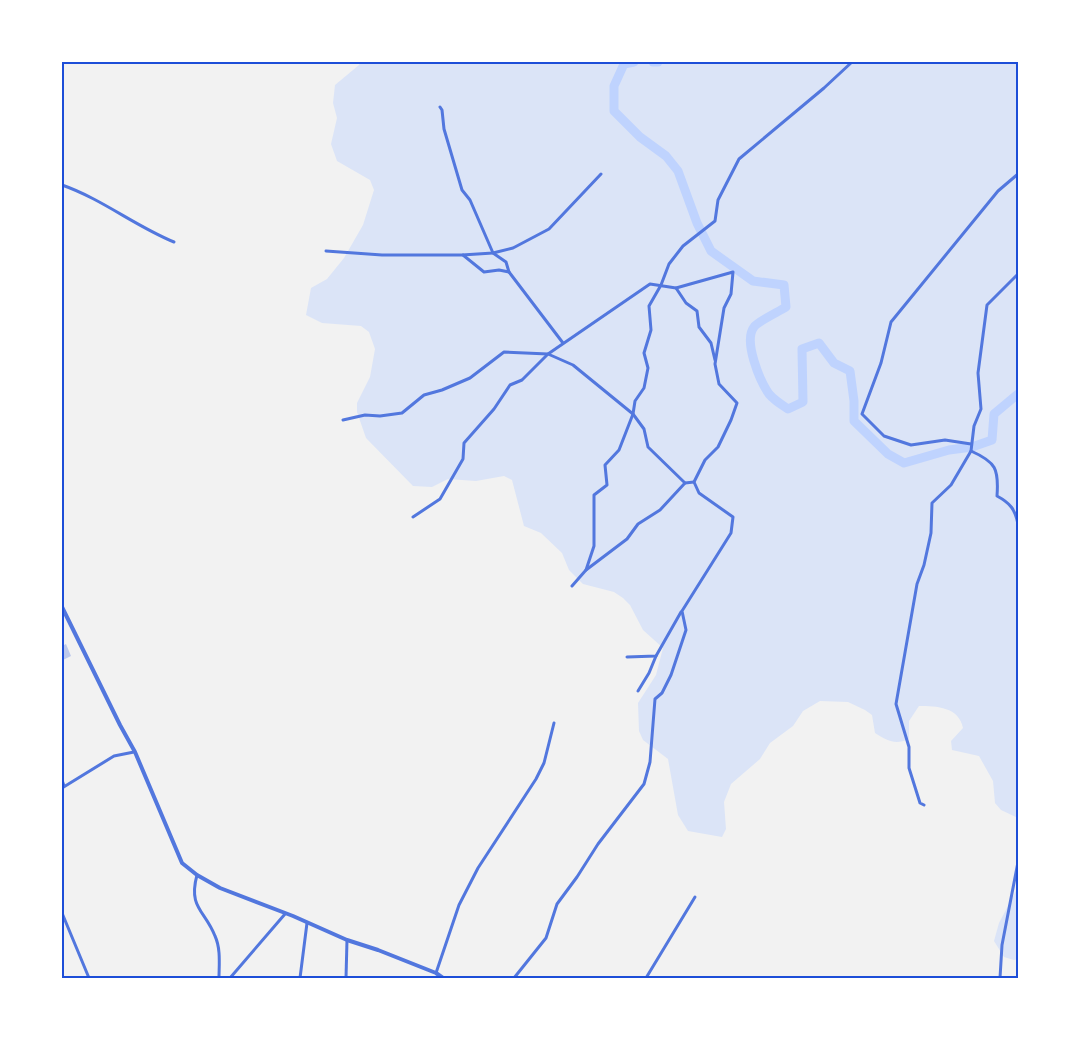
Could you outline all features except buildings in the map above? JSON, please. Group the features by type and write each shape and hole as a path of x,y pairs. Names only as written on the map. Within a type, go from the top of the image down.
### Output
{"street":[{"path":"586,570 594,546 594,495 607,485 605,465 619,450 633,414 635,401 644,388 648,368 644,353 651,330 649,306 661,285 669,264 683,246 715,221 718,200 739,159 852,62"},
{"path":"440,107 462,190 470,200 493,253 506,262 509,272 563,344"},
{"path":"326,251 382,255 462,255 493,253 513,248 549,229 601,174"},
{"path":"971,444 945,440 911,445 884,436 862,414 880,363 891,322 998,191 1018,174"},
{"path":"62,185 85,194 155,234 174,242"},
{"path":"462,255 484,272 509,272"},
{"path":"413,517 440,499 463,459 464,443 494,409 510,384 522,380 548,354 650,284 676,288 734,272 731,294 724,308 715,364"},
{"path":"924,805 920,803 909,768 909,747 896,704 917,584 931,533 932,503 951,485 971,450 974,426 981,409 978,373 987,305 1018,274"},
{"path":"676,288 686,303 698,311 699,327 711,344 719,384 736,403 731,420 718,447 705,460 694,482"},
{"path":"343,420 365,415 380,416 402,413 424,395 470,378 504,352 548,354 573,365 633,414 644,429 648,447 685,483"},
{"path":"971,450 988,458 998,477 996,496 1008,501 1016,511 1018,524"},
{"path":"572,586 586,570 627,539 638,524 660,510 685,483 694,482"},
{"path":"638,691 667,634 731,532 733,517 699,493 694,482"},
{"path":"62,607 135,752 182,863 220,888 443,978"},
{"path":"514,978 546,938 556,904 644,784 650,762 655,699 662,693 671,675 686,630 682,611"},
{"path":"627,657 656,656"},
{"path":"437,976 459,904 478,868 536,779 544,763 554,723"},
{"path":"62,780 63,787 114,756 135,752"},
{"path":"1000,978 1002,945 1018,862"},
{"path":"197,875 195,902 216,938 219,978"},
{"path":"645,978 695,897"},
{"path":"62,913 89,978"},
{"path":"230,978 285,914"},
{"path":"300,978 307,923"},
{"path":"346,978 347,940"}],"shaded area":[{"path":"360,62 1018,62 1018,818 1001,810 995,803 993,781 979,756 952,750 951,741 963,728 961,721 952,712 940,707 919,706 909,721 909,739 896,742 875,733 872,715 865,710 848,702 820,701 803,711 793,726 770,743 760,759 731,784 724,802 726,829 722,837 688,831 678,815 668,759 643,740 639,731 638,703 656,675 663,648 643,630 630,605 623,598 614,592 583,584 569,570 562,553 541,533 524,526 512,480 504,476 476,481 448,479 432,487 413,486 366,438 357,412 357,403 370,377 375,349 369,332 361,326 322,323 306,315 311,288 327,279 344,258 363,225 374,190 370,180 337,161 331,144 337,118 333,103 335,85"},
{"path":"1018,887 1018,959 1014,960 1004,957 994,941 999,923"}],"waterway":[{"path":"634,62 624,64 614,86 614,111 640,137 666,156 678,171 697,223 711,251 753,281 784,285 786,307 756,325 751,333 750,342 757,371 773,398 788,409 803,402 802,349 819,343 834,363 850,371 854,421 888,454 904,463 992,440 994,414 1018,394"},
{"path":"653,62 658,62"}]}
